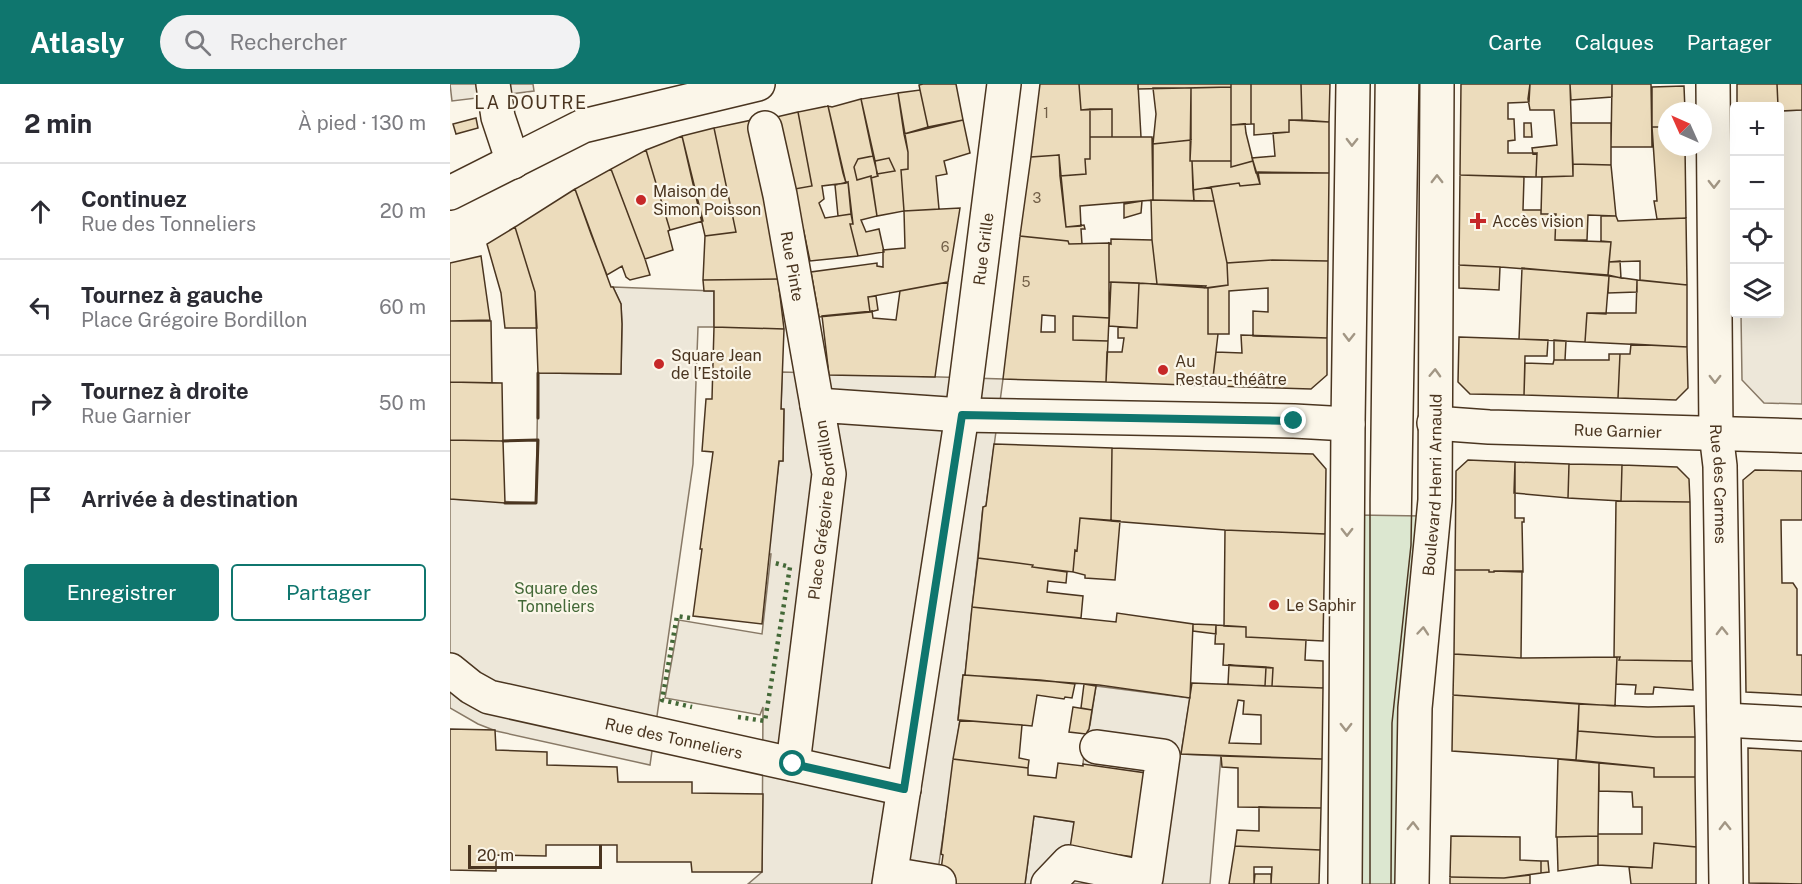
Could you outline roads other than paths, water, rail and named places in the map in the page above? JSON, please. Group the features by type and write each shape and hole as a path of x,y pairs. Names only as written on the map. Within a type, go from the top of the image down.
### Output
{"street":[{"path":"493,84 498,117 513,162"},
{"path":"450,193 583,126 758,84"},
{"name":"Rue Grille","path":"962,415 1004,84"},
{"path":"1345,884 1353,84"},
{"name":"Boulevard Henri Arnauld","path":"1412,884 1415,708 1435,500 1437,84"},
{"name":"Rue des Carmes","path":"1713,84 1716,433 1720,466 1726,884"},
{"name":"Rue Pinte","path":"765,129 780,195 817,405"},
{"name":"Place Grégoire Bordillon","path":"793,764 829,474 817,405 962,415"},
{"path":"939,882 890,879 962,415 1348,424"},
{"name":"Rue Garnier","path":"1434,423 1489,427 1802,436"},
{"name":"Rue des Tonneliers","path":"450,670 471,687 489,697 904,789"},
{"path":"1724,720 1802,724"},
{"path":"1048,884 1069,862 1146,878 1163,756 1097,747"}],"tram line":[{"path":"1370,884 1370,499 1375,84"},
{"path":"1391,884 1392,723 1411,545 1419,84"}],"place":[{"name":"Maison de Simon Poisson","path":"641,200"},
{"name":"Accès vision","path":"1478,221"},
{"name":"Square Jean de l’Estoile","path":"659,364"},
{"name":"Au Restau-théâtre","path":"1163,370"},
{"name":"Le Saphir","path":"1274,605"}],"district":[{"name":"LA DOUTRE","path":"531,103"}],"park label":[{"name":"Square des Tonneliers","path":"556,597"}]}
